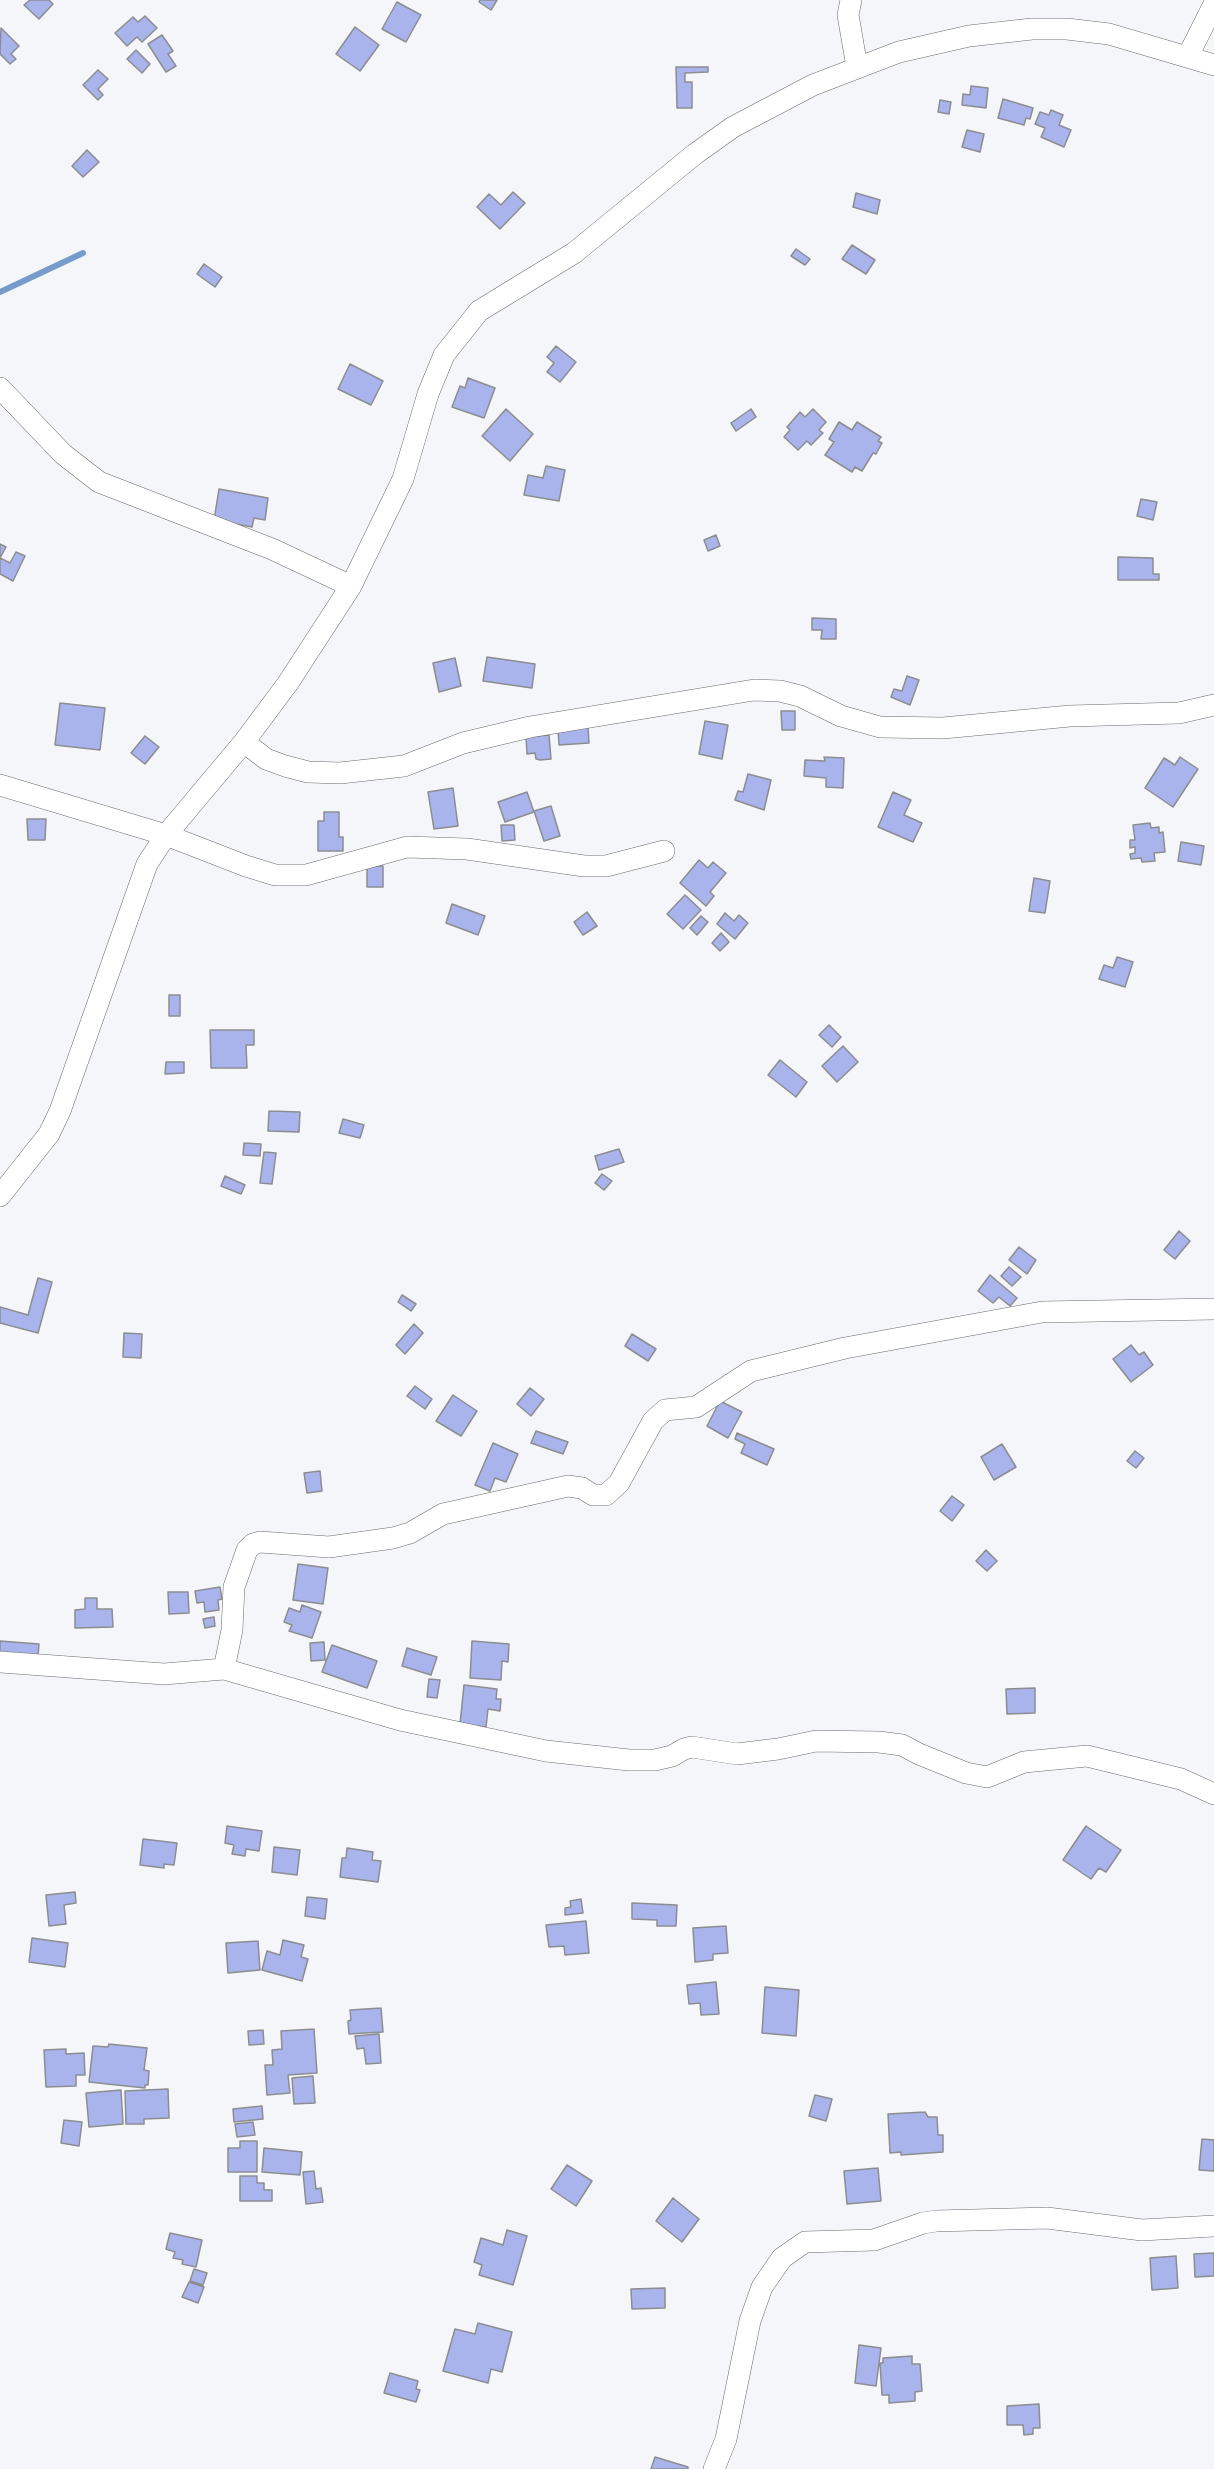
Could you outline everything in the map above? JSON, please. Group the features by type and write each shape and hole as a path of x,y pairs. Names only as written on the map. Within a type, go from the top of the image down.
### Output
{"street":[{"path":"851,0 848,15 857,67"},
{"path":"1188,56 1214,4"},
{"path":"0,1196 49,1134 60,1111 147,864 166,835 244,742 288,683 351,586 403,479 428,394 444,355 479,311 574,253 695,154 732,127 813,86 899,52 933,43 1032,29 1067,29 1109,34 1214,65"},
{"path":"0,388 63,454 99,482 272,549 351,586"},
{"path":"244,742 266,759 285,766 308,772 339,773 404,766 463,743 530,727 754,690 780,691 800,696 841,716 880,728 943,728 1070,716 1179,713 1214,705"},
{"path":"0,785 166,835 275,875 306,875 407,847 467,849 584,866 606,866 664,851"},
{"path":"224,1668 232,1630 234,1587 238,1570 253,1544 260,1542 329,1547 393,1538 410,1533 443,1514 556,1488 575,1486 593,1495 606,1495 619,1483 659,1414 669,1408 696,1407 751,1371 845,1348 1042,1312 1214,1309"},
{"path":"0,1662 164,1674 224,1668 400,1720 546,1751 629,1760 655,1760 672,1756 692,1747 737,1754 767,1751 816,1741 879,1742 902,1745 966,1773 987,1777 1024,1762 1087,1756 1181,1779 1214,1794"},
{"path":"714,2469 726,2439 750,2321 762,2287 782,2258 805,2242 874,2240 923,2223 936,2221 1047,2218 1142,2230 1214,2226"}],"building":[{"path":"30,0 49,0 53,4 39,19 24,5"},
{"path":"480,0 497,0 491,10 479,2"},
{"path":"397,2 421,15 406,42 382,29"},
{"path":"145,16 157,28 142,42 137,37 127,46 115,33 133,17 138,22"},
{"path":"355,27 379,45 360,71 336,54"},
{"path":"1,28 19,46 11,54 16,59 10,64 0,54"},
{"path":"162,35 173,51 168,54 176,66 166,72 148,44"},
{"path":"136,50 150,64 142,73 127,59"},
{"path":"676,67 708,67 708,72 685,73 685,82 692,82 692,108 677,108"},
{"path":"98,70 108,79 98,89 103,95 98,100 83,85"},
{"path":"971,86 988,88 986,108 962,105 963,94 970,95"},
{"path":"1003,99 1033,108 1030,119 1026,118 1024,125 998,118"},
{"path":"940,100 951,102 949,114 938,112"},
{"path":"1051,110 1063,115 1059,125 1071,130 1064,147 1041,137 1045,128 1035,124 1040,112 1049,115"},
{"path":"967,130 984,134 980,152 962,147"},
{"path":"87,150 99,162 83,177 72,166"},
{"path":"513,192 525,203 500,229 477,207 489,194 501,205"},
{"path":"856,193 880,200 877,214 853,207"},
{"path":"852,245 875,260 866,274 842,259"},
{"path":"796,249 810,259 805,265 791,256"},
{"path":"204,264 222,277 215,287 197,274"},
{"path":"556,346 576,362 560,382 547,372 554,363 547,357"},
{"path":"350,364 383,381 371,405 338,389"},
{"path":"468,378 495,388 484,418 452,407 460,386 465,388"},
{"path":"506,409 533,434 510,461 482,436"},
{"path":"751,409 756,417 736,431 731,423"},
{"path":"813,409 826,422 819,430 823,433 811,445 807,441 798,450 784,437 790,430 787,427 800,412 805,417"},
{"path":"839,422 852,430 857,422 881,437 878,441 882,443 876,454 873,453 862,471 855,467 852,472 825,455 834,442 829,439"},
{"path":"546,466 565,470 559,501 524,495 528,475 543,478"},
{"path":"219,489 268,498 265,520 254,518 252,527 214,520"},
{"path":"1141,499 1157,502 1153,520 1137,516"},
{"path":"716,535 720,546 708,551 704,540"},
{"path":"0,544 6,547 0,558"},
{"path":"16,552 25,556 13,581 0,574 0,558 10,563"},
{"path":"1118,557 1153,558 1153,574 1159,574 1159,580 1118,580"},
{"path":"812,618 836,619 836,639 821,639 822,630 812,630"},
{"path":"487,657 535,664 532,688 483,681"},
{"path":"455,658 461,686 439,692 433,663"},
{"path":"907,676 919,680 910,705 891,697 894,689 902,691"},
{"path":"60,703 105,708 100,750 55,745"},
{"path":"781,711 795,711 795,730 782,730"},
{"path":"705,721 728,725 722,759 699,754"},
{"path":"588,727 589,743 559,745 558,729"},
{"path":"549,735 551,759 540,760 536,759 535,753 527,754 526,737"},
{"path":"145,736 159,747 145,764 131,753"},
{"path":"824,757 844,758 843,788 826,787 826,778 804,776 805,760 825,761"},
{"path":"1180,757 1198,769 1173,807 1145,788 1164,758 1175,765"},
{"path":"748,774 771,780 764,810 735,800 738,791 743,792"},
{"path":"453,788 458,826 434,829 428,792"},
{"path":"527,792 534,812 505,822 498,802"},
{"path":"893,792 911,800 904,815 922,823 913,842 878,827"},
{"path":"551,806 560,836 544,841 534,811"},
{"path":"324,812 339,812 339,837 343,837 343,851 318,851 318,821 324,821"},
{"path":"27,819 46,819 45,840 28,840"},
{"path":"1150,823 1151,828 1159,827 1159,833 1163,832 1165,852 1154,853 1155,861 1142,862 1141,858 1131,859 1130,854 1135,853 1135,847 1130,848 1130,840 1135,840 1133,825"},
{"path":"501,825 514,825 515,840 502,841"},
{"path":"1181,842 1204,846 1201,865 1178,861"},
{"path":"699,860 708,868 713,862 726,873 710,892 714,896 706,906 680,883"},
{"path":"367,866 383,866 383,887 367,887"},
{"path":"1034,878 1050,881 1045,913 1029,911"},
{"path":"685,895 701,910 683,929 667,914"},
{"path":"452,904 485,916 478,935 446,923"},
{"path":"587,912 597,926 583,935 574,922"},
{"path":"725,913 734,921 739,915 748,923 735,939 717,924"},
{"path":"701,916 708,922 697,935 690,928"},
{"path":"721,933 729,942 720,951 712,943"},
{"path":"1117,957 1133,962 1125,987 1099,979 1104,965 1113,968"},
{"path":"169,995 180,995 180,1016 169,1016"},
{"path":"829,1025 841,1037 832,1047 819,1035"},
{"path":"210,1030 254,1030 254,1045 246,1045 247,1068 211,1068"},
{"path":"843,1046 858,1062 837,1082 822,1066"},
{"path":"780,1060 807,1082 796,1097 768,1075"},
{"path":"166,1062 184,1062 184,1073 165,1074"},
{"path":"269,1111 300,1112 299,1132 268,1131"},
{"path":"343,1119 364,1125 360,1138 339,1133"},
{"path":"244,1143 261,1144 260,1156 243,1155"},
{"path":"619,1149 624,1162 599,1170 595,1156"},
{"path":"264,1152 276,1153 272,1184 260,1183"},
{"path":"602,1174 612,1181 604,1190 595,1183"},
{"path":"225,1176 245,1185 241,1194 221,1186"},
{"path":"1179,1231 1190,1241 1175,1259 1164,1250"},
{"path":"1019,1247 1036,1260 1027,1274 1009,1260"},
{"path":"1009,1267 1021,1277 1012,1286 1001,1276"},
{"path":"990,1275 1017,1298 1010,1306 999,1297 993,1303 978,1291"},
{"path":"38,1278 52,1282 38,1333 0,1323 0,1307 28,1315"},
{"path":"402,1295 416,1304 411,1311 398,1302"},
{"path":"414,1324 423,1333 405,1354 396,1345"},
{"path":"124,1333 142,1334 141,1358 123,1357"},
{"path":"632,1334 656,1349 648,1361 625,1346"},
{"path":"1131,1345 1139,1355 1144,1352 1153,1365 1131,1382 1113,1359"},
{"path":"415,1386 432,1399 425,1409 407,1396"},
{"path":"530,1388 544,1399 531,1416 517,1404"},
{"path":"453,1395 477,1411 461,1436 436,1421"},
{"path":"720,1401 742,1412 728,1438 707,1426"},
{"path":"536,1431 568,1442 563,1454 531,1443"},
{"path":"737,1433 774,1449 767,1465 741,1453 745,1444 735,1439"},
{"path":"493,1443 518,1454 506,1482 495,1478 490,1491 475,1485"},
{"path":"1002,1444 1016,1467 994,1480 981,1457"},
{"path":"1135,1451 1144,1458 1136,1468 1127,1461"},
{"path":"320,1471 322,1491 307,1493 304,1473"},
{"path":"952,1496 964,1505 952,1521 940,1511"},
{"path":"986,1550 997,1561 987,1571 976,1561"},
{"path":"298,1564 328,1568 323,1604 293,1600"},
{"path":"220,1587 222,1599 218,1600 219,1610 205,1612 204,1602 197,1603 195,1591"},
{"path":"168,1592 188,1592 189,1613 169,1614"},
{"path":"85,1598 97,1598 97,1609 112,1609 113,1627 75,1628 75,1610 85,1609"},
{"path":"302,1605 321,1612 312,1638 289,1631 292,1625 284,1622 289,1608 300,1612"},
{"path":"214,1617 215,1626 205,1628 203,1619"},
{"path":"0,1641 39,1644 38,1656 0,1653"},
{"path":"472,1641 509,1644 508,1662 502,1661 501,1680 470,1678"},
{"path":"324,1642 325,1660 311,1661 310,1643"},
{"path":"332,1645 377,1661 367,1688 322,1672"},
{"path":"407,1648 437,1657 431,1675 402,1666"},
{"path":"429,1679 440,1680 437,1698 427,1697"},
{"path":"464,1685 497,1689 496,1699 501,1699 500,1711 488,1709 486,1727 460,1724"},
{"path":"1035,1688 1035,1713 1007,1714 1006,1689"},
{"path":"227,1826 262,1831 259,1851 246,1849 245,1856 232,1854 234,1845 225,1843"},
{"path":"1086,1826 1121,1850 1106,1872 1099,1868 1091,1879 1063,1860"},
{"path":"143,1839 177,1843 174,1865 164,1864 164,1868 140,1865"},
{"path":"274,1847 300,1850 297,1875 272,1872"},
{"path":"347,1848 373,1852 372,1860 381,1861 378,1882 340,1877 342,1858 346,1858"},
{"path":"75,1892 76,1903 64,1905 66,1924 49,1926 46,1895"},
{"path":"307,1897 327,1899 325,1919 305,1916"},
{"path":"581,1899 583,1913 565,1915 565,1908 571,1907 570,1901"},
{"path":"632,1903 677,1905 676,1926 657,1926 657,1920 632,1919"},
{"path":"586,1921 589,1953 565,1955 564,1946 549,1947 546,1925"},
{"path":"726,1926 728,1953 713,1954 713,1960 695,1962 693,1928"},
{"path":"32,1938 68,1943 65,1967 29,1962"},
{"path":"283,1940 304,1945 301,1957 308,1959 302,1981 262,1970 267,1951 280,1955"},
{"path":"258,1941 260,1970 228,1973 226,1943"},
{"path":"716,1982 719,2014 701,2015 700,2003 689,2004 687,1985"},
{"path":"765,1987 799,1990 796,2036 762,2033"},
{"path":"381,2008 383,2032 349,2034 350,2010"},
{"path":"314,2029 317,2073 288,2075 290,2093 267,2095 265,2065 273,2065 272,2050 282,2049 281,2031"},
{"path":"263,2030 264,2044 249,2045 248,2031"},
{"path":"379,2034 381,2063 366,2064 364,2048 357,2049 355,2036"},
{"path":"109,2044 147,2048 144,2070 149,2071 148,2085 145,2085 145,2088 89,2082 93,2046 108,2047"},
{"path":"66,2049 66,2054 84,2053 85,2075 76,2075 76,2086 46,2087 44,2050"},
{"path":"313,2076 315,2103 294,2104 292,2078"},
{"path":"168,2089 169,2118 144,2119 144,2124 126,2124 125,2091"},
{"path":"121,2090 123,2124 89,2127 86,2093"},
{"path":"815,2095 832,2099 826,2121 809,2116"},
{"path":"262,2106 263,2119 234,2122 233,2109"},
{"path":"925,2112 928,2117 937,2117 938,2135 943,2135 943,2152 901,2155 901,2152 890,2153 888,2114"},
{"path":"64,2120 82,2122 79,2146 61,2143"},
{"path":"253,2122 255,2135 237,2137 235,2124"},
{"path":"1202,2139 1214,2140 1214,2171 1199,2170"},
{"path":"240,2141 257,2141 257,2172 228,2172 228,2148 240,2148"},
{"path":"264,2148 302,2152 300,2175 262,2172"},
{"path":"567,2165 592,2181 576,2206 551,2189"},
{"path":"878,2168 881,2201 847,2204 844,2171"},
{"path":"314,2171 316,2189 321,2188 323,2202 306,2204 303,2172"},
{"path":"240,2176 257,2176 257,2183 264,2183 264,2190 272,2190 272,2201 240,2201"},
{"path":"673,2198 699,2219 682,2242 656,2221"},
{"path":"507,2230 527,2236 513,2285 479,2275 482,2265 474,2262 481,2238 503,2245"},
{"path":"170,2233 202,2240 196,2267 182,2264 183,2260 173,2258 175,2252 166,2249"},
{"path":"1214,2253 1214,2276 1195,2277 1194,2254"},
{"path":"1176,2256 1178,2288 1152,2290 1150,2258"},
{"path":"194,2269 207,2273 203,2285 190,2281"},
{"path":"189,2282 204,2287 198,2303 182,2297"},
{"path":"665,2288 665,2308 632,2309 631,2289"},
{"path":"478,2323 512,2332 502,2372 491,2369 488,2383 443,2371 455,2329 475,2334"},
{"path":"859,2345 881,2348 876,2386 855,2383"},
{"path":"912,2356 912,2364 920,2364 922,2391 915,2392 915,2401 889,2403 889,2395 882,2395 880,2363 883,2363 883,2358"},
{"path":"390,2373 418,2381 416,2389 420,2390 416,2402 384,2393"},
{"path":"1039,2404 1040,2428 1033,2428 1033,2434 1024,2435 1023,2425 1007,2425 1007,2406"},
{"path":"655,2457 688,2467 688,2469 651,2469"}],"waterway":[{"path":"0,292 83,253"}]}
